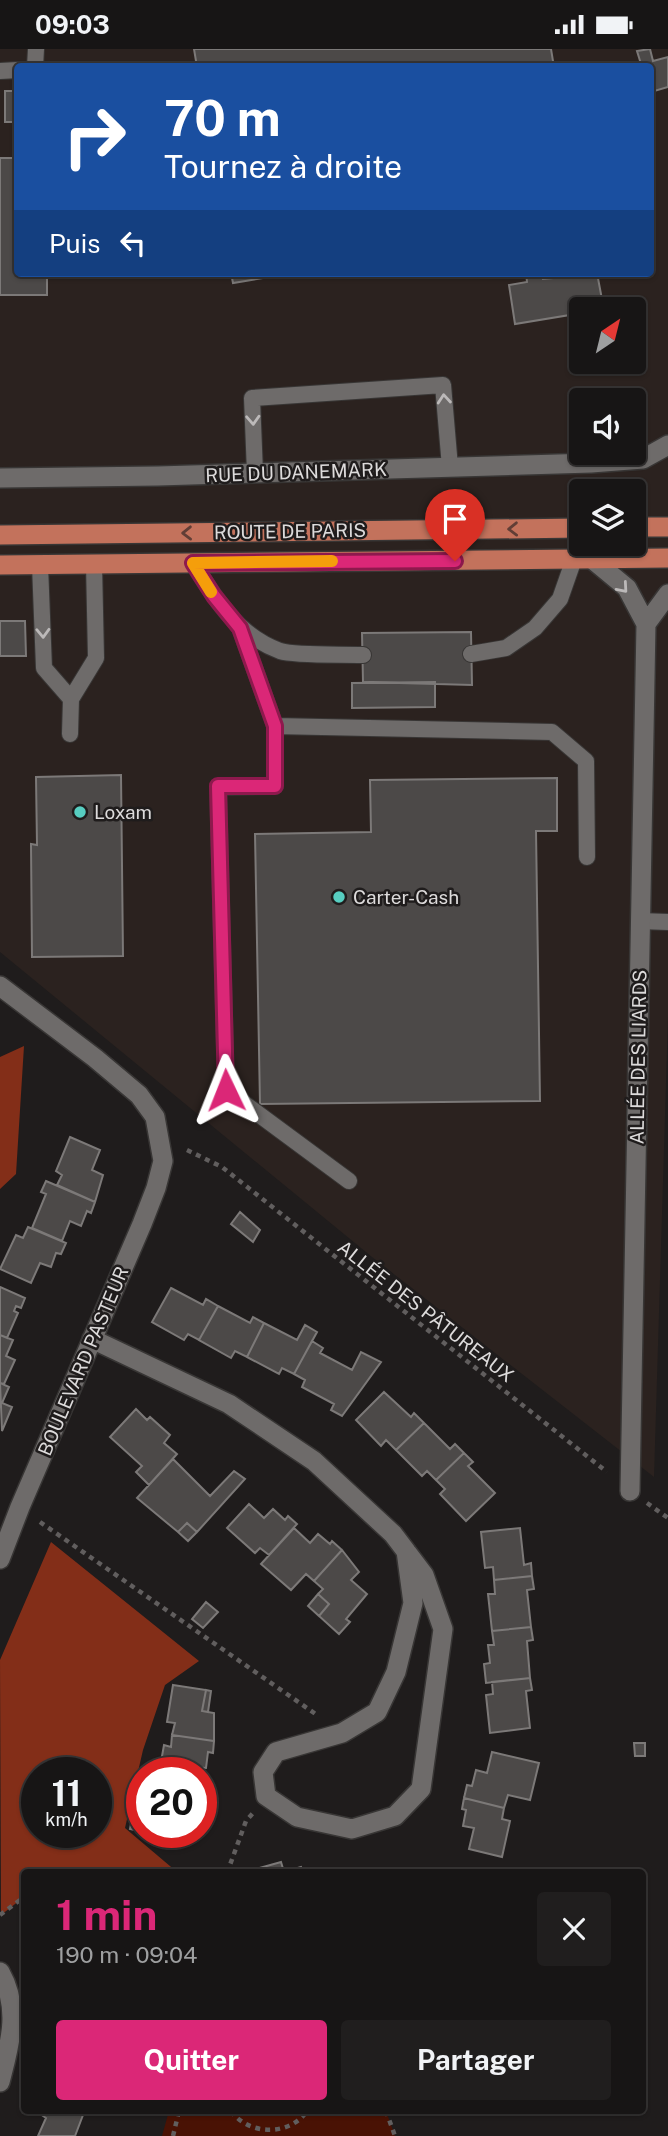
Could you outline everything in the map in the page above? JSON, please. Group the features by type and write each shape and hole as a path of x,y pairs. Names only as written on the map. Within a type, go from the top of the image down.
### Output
{"main road":[{"path":"646,527 668,527"},
{"name":"ROUTE DE PARIS","path":"0,535 569,528"},
{"name":"ROUTE DE PARIS","path":"0,565 668,558"}],"street":[{"name":"RUE DU DANEMARK","path":"0,478 592,463 643,459 668,446"},
{"path":"583,559 626,588 646,624 668,593"},
{"name":"ALLÉE DES LIARDS","path":"630,1490 646,624"},
{"path":"0,986 139,1095 155,1117 161,1138"},
{"name":"BOULEVARD PASTEUR","path":"0,1559 156,1188 163,1161 161,1138"},
{"path":"92,1339 229,1405 314,1461 393,1534 406,1551 424,1576 443,1629 421,1789 395,1816 352,1829 297,1817 266,1796 263,1772 276,1752 342,1733 377,1712 396,1672 413,1603 406,1551"},
{"path":"0,1972 7,1985 14,2026 0,2082"}],"lane":[{"path":"256,473 252,398 443,385 450,467"},
{"path":"471,654 506,648 535,628 560,599 583,559"},
{"path":"193,563 214,596 240,628 275,726 275,786 218,786 226,1090 349,1181"},
{"path":"70,734 71,699 96,658 94,564"},
{"path":"40,565 44,668 71,699"},
{"path":"240,628 281,651 363,655"},
{"path":"275,726 551,732 586,761 587,857"},
{"path":"640,921 668,922"}],"path":[{"name":"ALLÉE DES PÂTUREAUX","path":"161,1138 222,1167 668,1518"},
{"path":"20,1507 342,1733"},
{"path":"228,1869 246,1822 266,1796"},
{"path":"0,1915 21,1899"},
{"path":"173,2136 178,2114"},
{"path":"233,2114 239,2122 269,2133 300,2122 305,2114"},
{"path":"387,2114 396,2136"}],"shaded area":[{"path":"0,49 668,49 668,1017 654,1477 372,1257 0,952"},
{"path":"24,1046 16,1174 0,1189 0,1057"},
{"path":"51,1542 199,1661 165,1685 141,1757 126,1757 126,1848 149,1848 173,1869 21,1869 21,1899 1,1915 0,1660"},
{"path":"168,2114 387,2114 395,2136 162,2136"}],"building":[{"path":"194,49 551,49 553,63 196,63"},
{"path":"650,49 653,61 668,57 668,87 654,91 654,63 641,63 637,51"},
{"path":"5,91 14,91 14,122 5,122"},
{"path":"0,158 14,158 14,277 47,277 47,295 0,295"},
{"path":"232,277 269,277 233,283"},
{"path":"526,277 598,277 602,297 569,297 569,315 515,324 509,285 527,282"},
{"path":"0,621 25,621 26,656 0,656"},
{"path":"471,632 472,685 363,682 362,633"},
{"path":"435,682 435,707 352,708 352,683"},
{"path":"121,775 123,956 32,957 31,844 37,845 36,777"},
{"path":"557,778 557,831 536,831 540,1101 260,1104 255,834 371,832 370,780"},
{"path":"70,1137 100,1150 92,1170 103,1175 95,1202 57,1185 62,1175 56,1171"},
{"path":"46,1181 95,1202 91,1213 87,1211 81,1226 70,1221 62,1241 32,1228 46,1194 41,1192"},
{"path":"240,1212 260,1230 253,1242 231,1224"},
{"path":"28,1227 66,1243 61,1254 56,1253 51,1267 40,1263 31,1283 0,1269 16,1235 23,1238"},
{"path":"0,1287 25,1298 21,1308 16,1306 14,1311 18,1313 7,1338 0,1335"},
{"path":"171,1288 203,1305 206,1299 218,1306 199,1340 188,1334 184,1340 152,1322"},
{"path":"218,1306 250,1323 253,1317 264,1323 247,1357 235,1351 231,1358 199,1340"},
{"path":"264,1323 297,1340 305,1325 317,1332 294,1374 282,1368 279,1374 247,1357"},
{"path":"0,1335 13,1340 6,1356 15,1360 4,1384 0,1383"},
{"path":"312,1341 323,1348 320,1353 352,1370 361,1352 381,1362 342,1416 331,1410 334,1404 302,1387 305,1380 294,1374"},
{"path":"0,1383 9,1387 2,1403 12,1407 2,1431"},
{"path":"384,1392 411,1417 414,1413 424,1423 396,1450 386,1440 381,1446 356,1420"},
{"path":"136,1409 147,1420 150,1417 170,1435 164,1443 177,1454 149,1485 136,1472 142,1466 110,1437"},
{"path":"424,1423 450,1449 455,1444 464,1453 436,1480 427,1471 422,1476 396,1450"},
{"path":"464,1453 473,1462 468,1466 495,1493 466,1521 440,1494 445,1489 436,1480"},
{"path":"173,1459 210,1496 234,1471 245,1479 197,1532 187,1523 178,1532 137,1498"},
{"path":"249,1504 264,1518 273,1509 285,1520 288,1516 297,1524 269,1555 260,1548 255,1553 227,1528"},
{"path":"187,1523 197,1532 188,1541 178,1532"},
{"path":"294,1528 310,1543 318,1534 342,1550 314,1581 306,1574 291,1590 261,1564"},
{"path":"520,1528 524,1565 531,1563 532,1576 494,1580 493,1567 485,1568 481,1532"},
{"path":"342,1550 359,1572 351,1580 367,1594 346,1619 350,1622 339,1634 319,1616 329,1604 318,1594 323,1589 314,1581"},
{"path":"532,1576 534,1589 527,1590 531,1627 492,1631 488,1594 495,1594 494,1580"},
{"path":"318,1594 329,1604 319,1616 308,1606"},
{"path":"206,1602 218,1612 203,1628 192,1619"},
{"path":"531,1627 533,1640 527,1641 530,1678 486,1683 484,1664 490,1663 488,1645 494,1645 492,1631"},
{"path":"530,1678 532,1690 526,1691 530,1728 490,1733 486,1695 493,1694 492,1682"},
{"path":"173,1685 206,1690 202,1711 214,1713 214,1741 172,1735 175,1723 167,1722"},
{"path":"206,1690 211,1691 208,1712 202,1711"},
{"path":"172,1735 214,1741 213,1753 208,1752 207,1757 162,1757 164,1745 171,1747"},
{"path":"634,1743 645,1743 645,1756 635,1756"},
{"path":"492,1752 539,1763 530,1800 508,1795 504,1808 464,1798 467,1785 472,1786 476,1770 487,1773"},
{"path":"464,1798 504,1808 502,1819 510,1821 502,1857 469,1849 474,1828 463,1826 466,1810 462,1809"},
{"path":"281,1862 283,1869 256,1869"},
{"path":"40,2114 83,2115 75,2136 38,2136 46,2118"}],"slow traffic":[{"path":"211,592 193,563 332,561"}],"place":[{"name":"Loxam","path":"80,812"},
{"name":"Carter-Cash","path":"339,897"}],"route":[{"path":"226,1090 218,786 275,786 275,726 240,628 214,596 193,563 455,561"}]}
